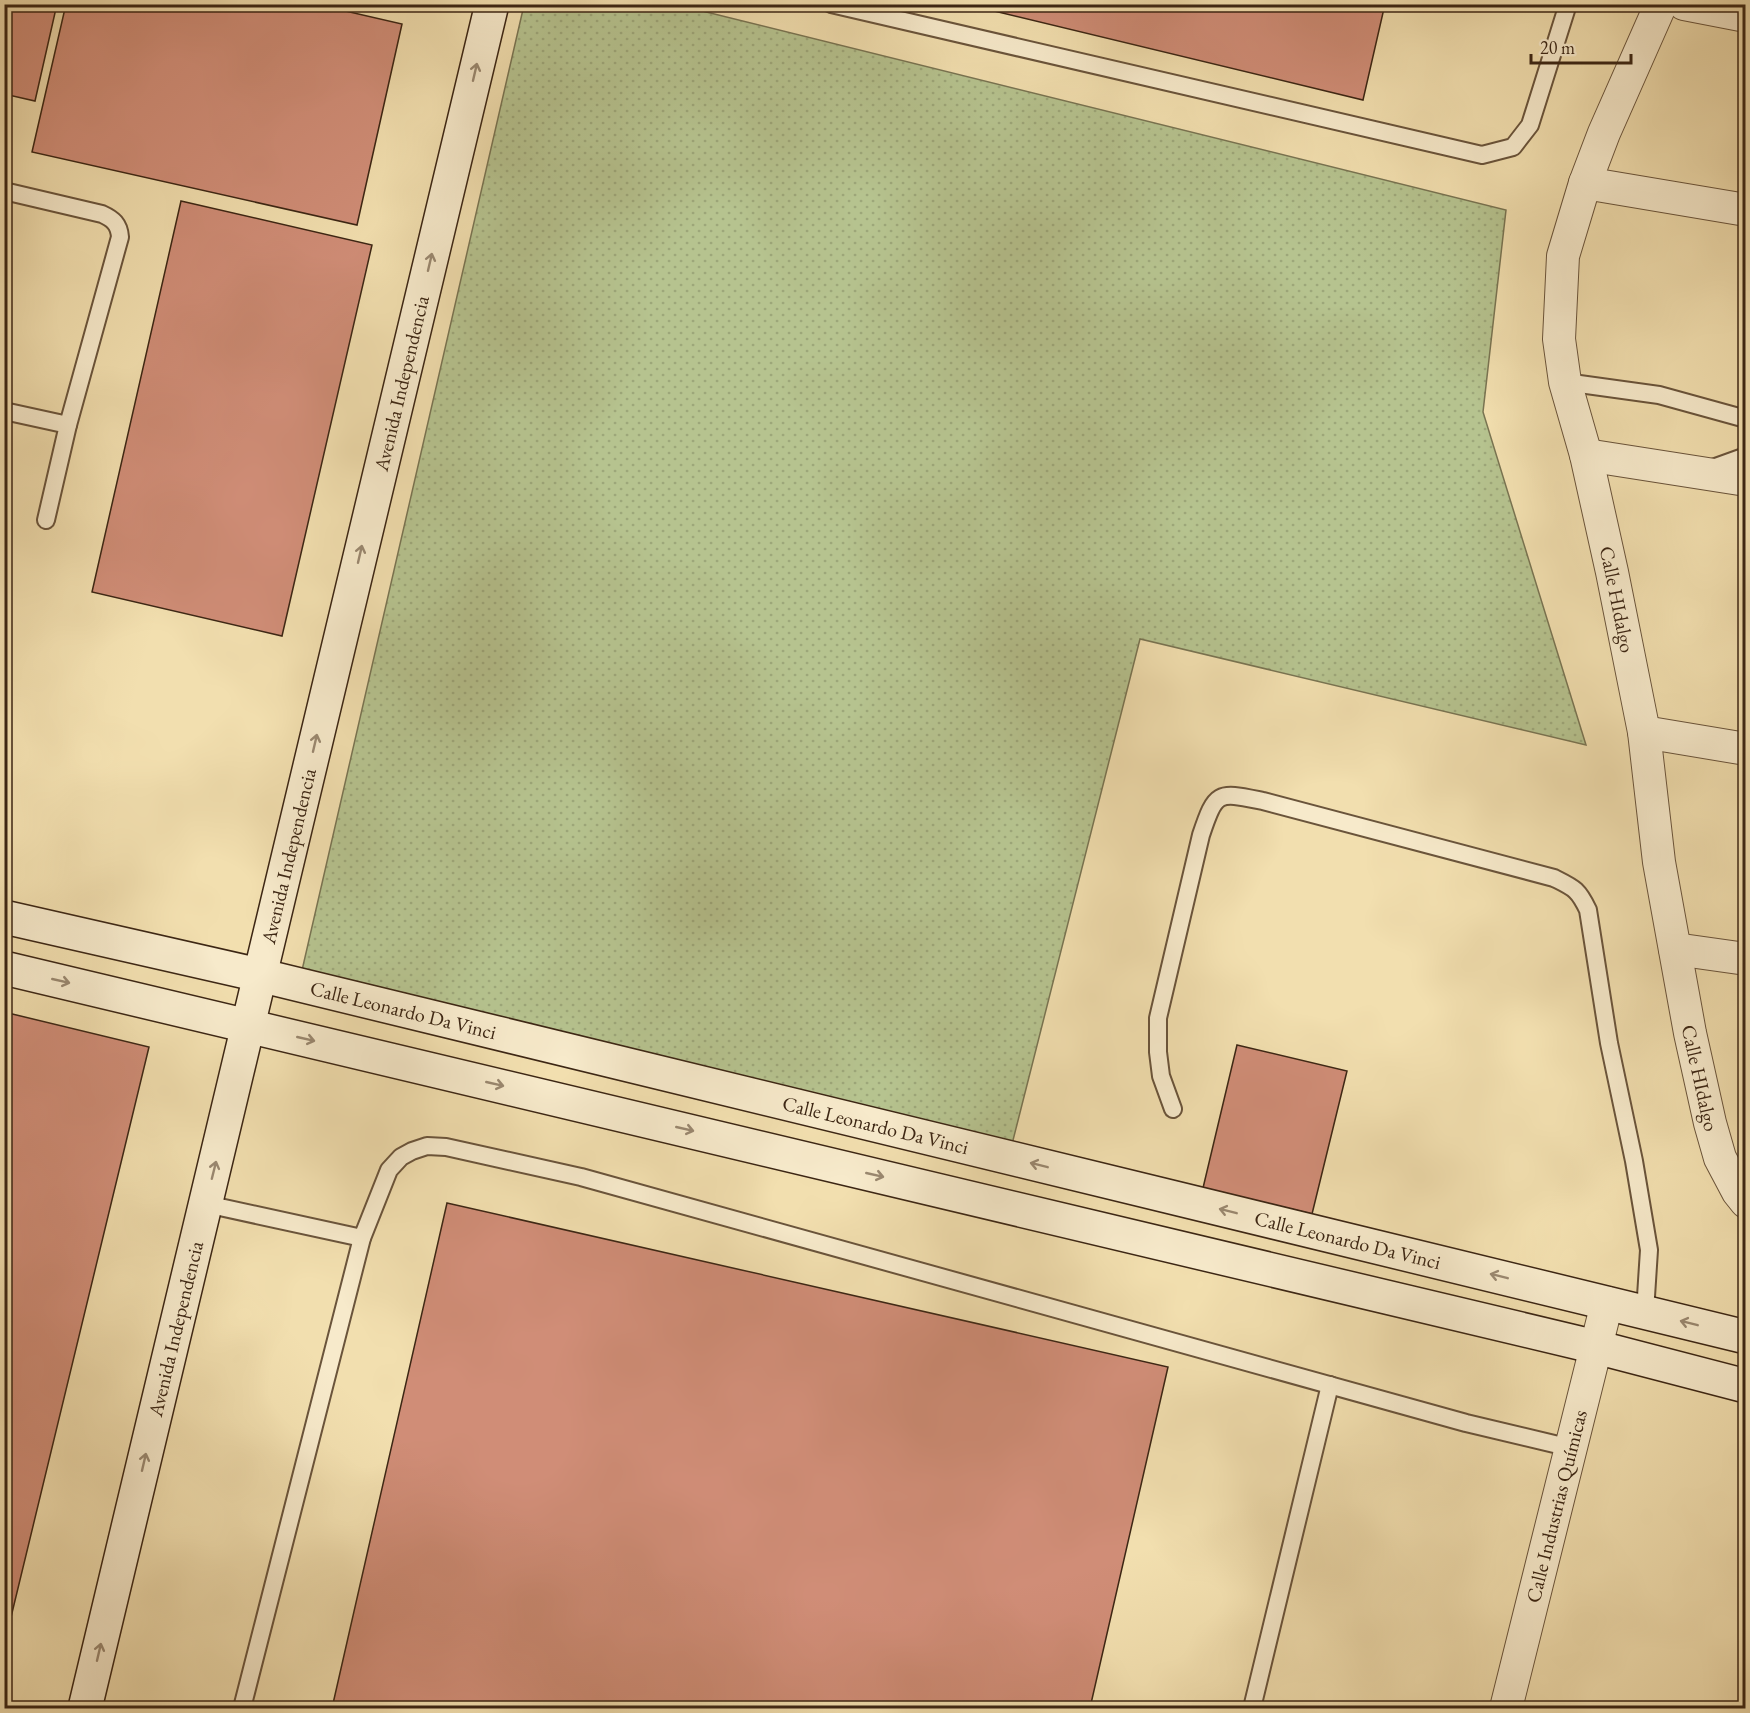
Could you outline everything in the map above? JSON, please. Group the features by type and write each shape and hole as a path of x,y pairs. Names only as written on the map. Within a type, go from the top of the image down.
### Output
{"main road":[{"name":"Avenida Independencia","path":"85,1708 492,4"},
{"name":"Calle Leonardo Da Vinci","path":"4,917 260,975 1746,1337"},
{"path":"4,968 1596,1347 1746,1386"}],"street":[{"name":"Calle HIdalgo","path":"1661,4 1604,133 1585,183 1563,256 1559,339 1565,382 1586,455 1615,584 1644,732 1659,862 1690,1033 1720,1158 1738,1192 1746,1202"},
{"path":"1684,4 1746,16"},
{"path":"1585,183 1746,210"},
{"path":"1586,455 1746,480"},
{"path":"1644,732 1746,749"},
{"path":"1675,949 1746,959"},
{"name":"Calle Industrias Químicas","path":"1506,1708 1607,1303"}],"lane":[{"path":"831,4 1482,155 1513,147 1530,125 1568,4"},
{"path":"4,191 102,214 116,222 120,230 120,237 68,425 46,520"},
{"path":"1565,382 1659,395 1746,419"},
{"path":"4,411 68,425"},
{"path":"1700,473 1746,456"},
{"path":"1173,1109 1161,1076 1158,1018 1201,835 1214,802 1232,795 1263,801 1554,878 1574,888 1581,895 1588,910 1610,1043 1649,1250 1645,1312"},
{"path":"242,1708 362,1238 388,1170 412,1151 427,1146 446,1147 581,1177 1466,1423 1571,1448"},
{"path":"206,1204 362,1238"},
{"path":"1252,1708 1330,1385"}],"green space":[{"path":"524,5 678,5 1506,210 1483,412 1586,745 1140,639 1009,1156 300,979"}],"building":[{"path":"4,4 57,4 35,101 4,94"},
{"path":"66,4 315,4 402,24 357,225 32,152"},
{"path":"965,4 1385,4 1363,100"},
{"path":"181,201 372,245 282,636 92,592"},
{"path":"4,1012 149,1047 4,1646"},
{"path":"1237,1045 1347,1071 1312,1214 1203,1188"},
{"path":"447,1203 1168,1367 1090,1708 332,1708"}]}
